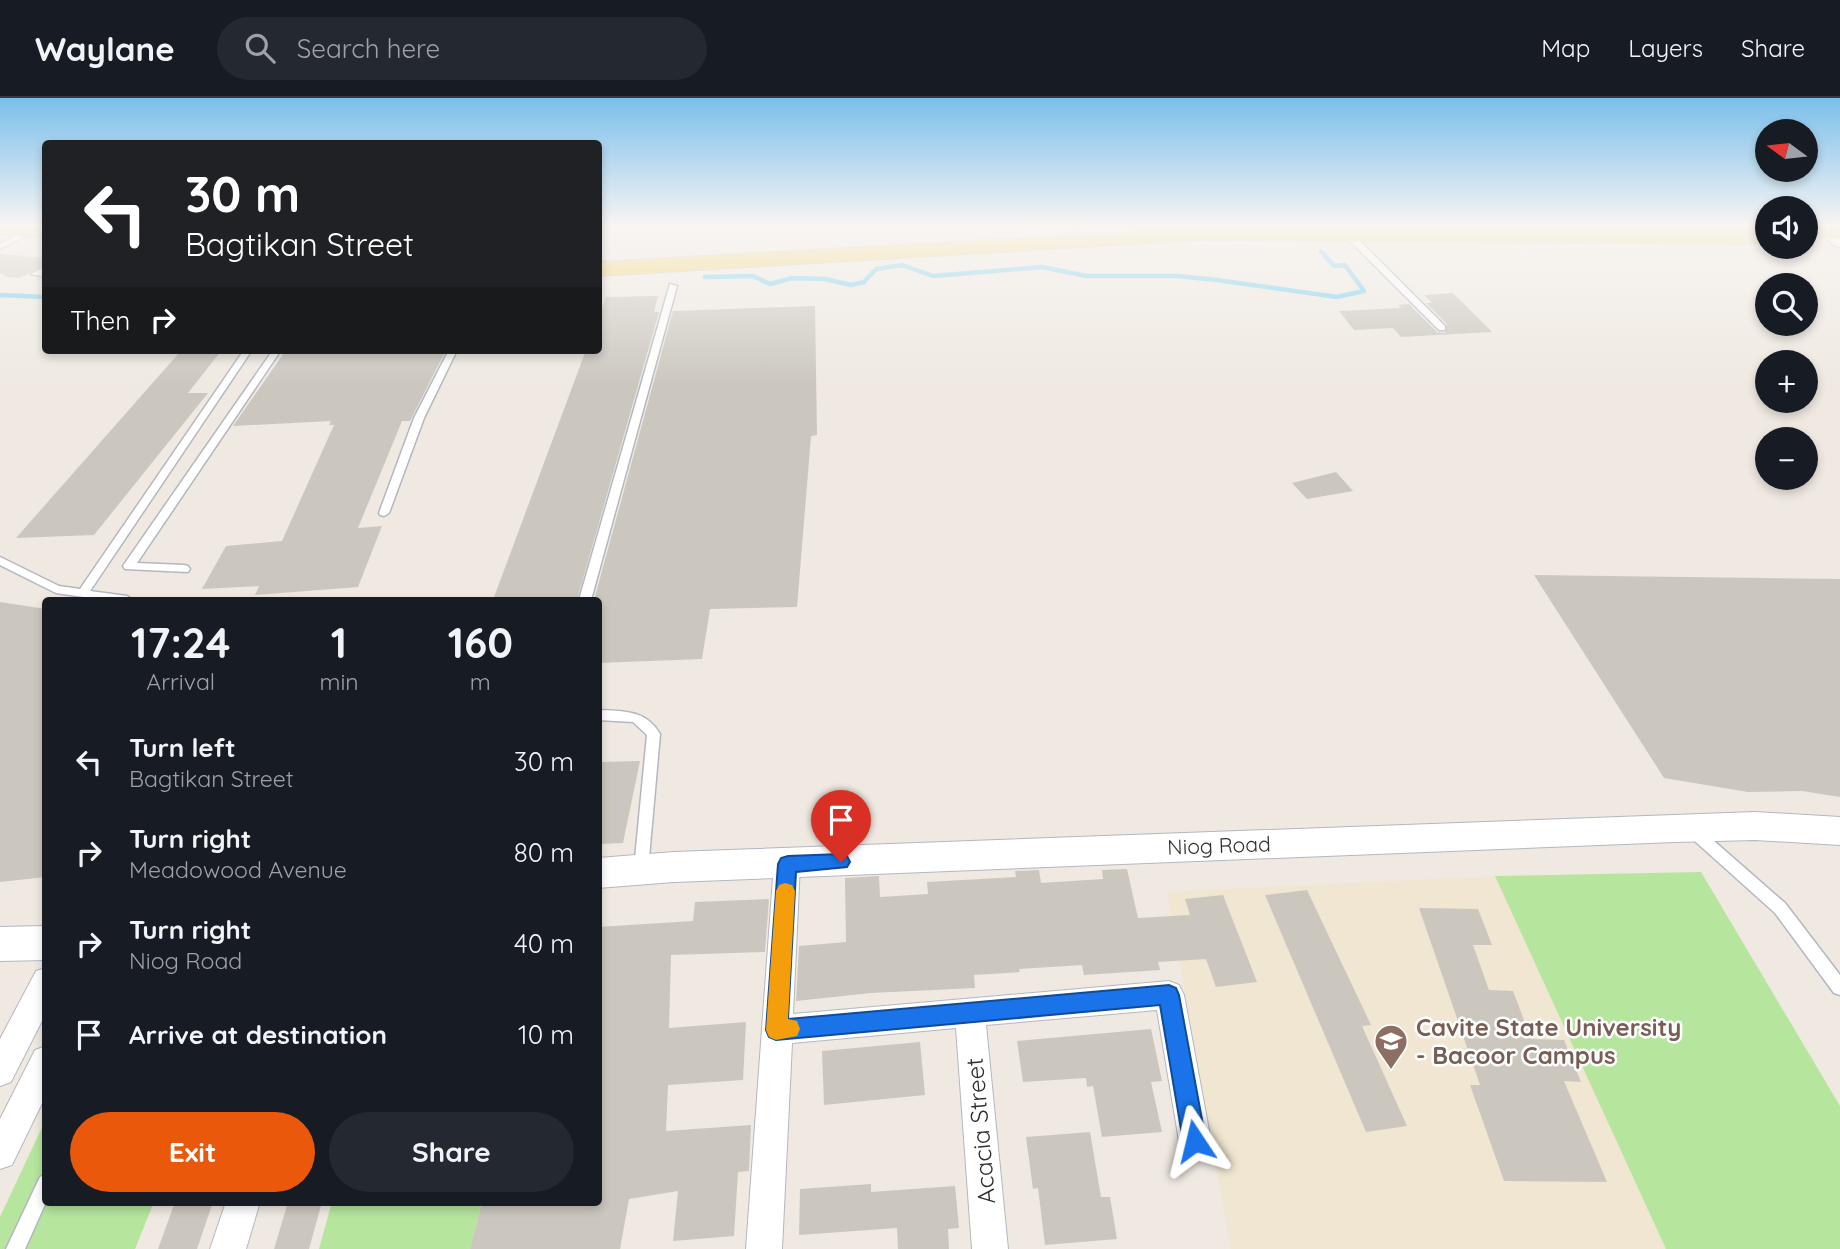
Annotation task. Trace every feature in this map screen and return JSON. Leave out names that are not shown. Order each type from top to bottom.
[{"type":"street","name":"Niog Road","points":[[602,873],[1689,827],[1755,826],[1840,831]]},
{"type":"street","points":[[764,1249],[788,864]]},
{"type":"street","points":[[0,944],[42,941]]},
{"type":"street","points":[[0,1071],[42,989]]},
{"type":"street","points":[[776,1030],[1169,995],[1195,1141]]},
{"type":"street","name":"Acacia Street","points":[[970,1012],[990,1249]]},
{"type":"street","points":[[0,1153],[12,1107],[42,1066]]},
{"type":"street","points":[[228,1249],[242,1206]]},
{"type":"lane","points":[[1394,280],[1443,328]]},
{"type":"lane","points":[[586,597],[673,286]]},
{"type":"lane","points":[[83,593],[245,354]]},
{"type":"lane","points":[[184,569],[129,566],[274,354]]},
{"type":"lane","points":[[384,513],[419,418],[451,354]]},
{"type":"lane","points":[[0,561],[56,589],[108,597]]},
{"type":"lane","points":[[602,715],[636,717],[648,723],[654,734],[641,870]]},
{"type":"lane","points":[[1689,827],[1780,908],[1840,988]]},
{"type":"lane","points":[[15,1249],[42,1192]]},
{"type":"shaded area","name":"Cavite State University - Bacoor Campus","points":[[1495,876],[1666,1249],[1231,1249],[1167,892]]},
{"type":"green space","points":[[1701,872],[1840,1106],[1840,1249],[1666,1249],[1495,876]]},
{"type":"green space","points":[[42,1127],[42,1206],[152,1206],[135,1249],[0,1249],[0,1217]]},
{"type":"green space","points":[[331,1206],[481,1206],[470,1249],[319,1249]]},
{"type":"building","points":[[1453,293],[1492,332],[1401,337],[1393,328],[1354,330],[1339,311],[1401,308],[1398,305],[1409,304],[1437,332],[1445,333],[1447,324],[1426,303],[1432,303],[1424,295]]},
{"type":"building","points":[[658,296],[654,312],[659,312],[578,597],[494,597],[585,354],[602,354],[602,308],[606,297]]},
{"type":"building","points":[[815,306],[817,435],[811,436],[797,607],[710,609],[702,659],[602,663],[602,597],[595,597],[673,311]]},
{"type":"building","points":[[178,354],[219,354],[188,393],[208,393],[94,535],[16,538]]},
{"type":"building","points":[[283,354],[444,354],[410,421],[402,421],[358,528],[382,526],[358,587],[255,595],[259,586],[202,589],[226,546],[282,541],[334,425],[329,425],[331,421],[233,426]]},
{"type":"building","points":[[1336,472],[1353,491],[1307,499],[1292,483]]},
{"type":"building","points":[[1534,575],[1840,579],[1840,797],[1802,791],[1748,792],[1664,778]]},
{"type":"building","points":[[0,602],[42,608],[42,877],[0,882]]},
{"type":"building","points":[[640,761],[623,843],[602,844],[602,762]]},
{"type":"building","points":[[1127,869],[1138,918],[1190,915],[1185,899],[1223,895],[1257,982],[1216,987],[1206,959],[1158,962],[1160,970],[1084,975],[1082,965],[1019,969],[1020,972],[974,975],[975,988],[871,993],[796,1001],[799,946],[846,942],[845,878],[879,876],[880,897],[928,894],[927,882],[1016,877],[1015,871],[1039,870],[1041,883],[1103,879],[1102,870]]},
{"type":"building","points":[[1307,890],[1371,1025],[1362,1026],[1407,1126],[1366,1132],[1265,895]]},
{"type":"building","points":[[769,899],[765,952],[671,955],[669,1028],[746,1022],[743,1080],[668,1085],[666,1131],[751,1125],[749,1171],[738,1172],[734,1236],[673,1241],[678,1191],[629,1199],[620,1249],[470,1249],[481,1206],[602,1206],[602,927],[693,921],[695,902]]},
{"type":"building","points":[[1419,908],[1478,909],[1492,945],[1473,945],[1489,990],[1513,991],[1531,1039],[1564,1040],[1581,1082],[1564,1081],[1607,1182],[1504,1181],[1470,1085],[1480,1085]]},
{"type":"building","points":[[1151,1029],[1162,1081],[1151,1082],[1162,1132],[1102,1137],[1093,1086],[1087,1087],[1086,1078],[1023,1082],[1017,1041]]},
{"type":"building","points":[[920,1042],[925,1095],[824,1105],[822,1051]]},
{"type":"building","points":[[1090,1132],[1101,1197],[1110,1197],[1117,1239],[1045,1245],[1038,1188],[1033,1189],[1026,1137]]},
{"type":"building","points":[[871,1184],[871,1192],[955,1186],[959,1228],[948,1229],[949,1249],[898,1249],[897,1228],[799,1235],[800,1189]]},
{"type":"building","points":[[174,1206],[212,1206],[197,1249],[158,1249]]},
{"type":"building","points":[[287,1206],[321,1206],[309,1249],[274,1249]]},
{"type":"waterway","points":[[761,280],[770,284],[786,280]]},
{"type":"waterway","points":[[828,280],[851,285],[866,280]]},
{"type":"waterway","points":[[1214,280],[1337,297],[1364,291],[1356,280]]},
{"type":"waterway","points":[[0,295],[42,297]]},
{"type":"slow traffic","points":[[785,891],[776,1030],[790,1029]]},
{"type":"place","name":"Cavite State University - Bacoor Campus","points":[[1391,1071]]},
{"type":"route","points":[[841,862],[788,864],[776,1030],[1169,995],[1195,1141]]}]
